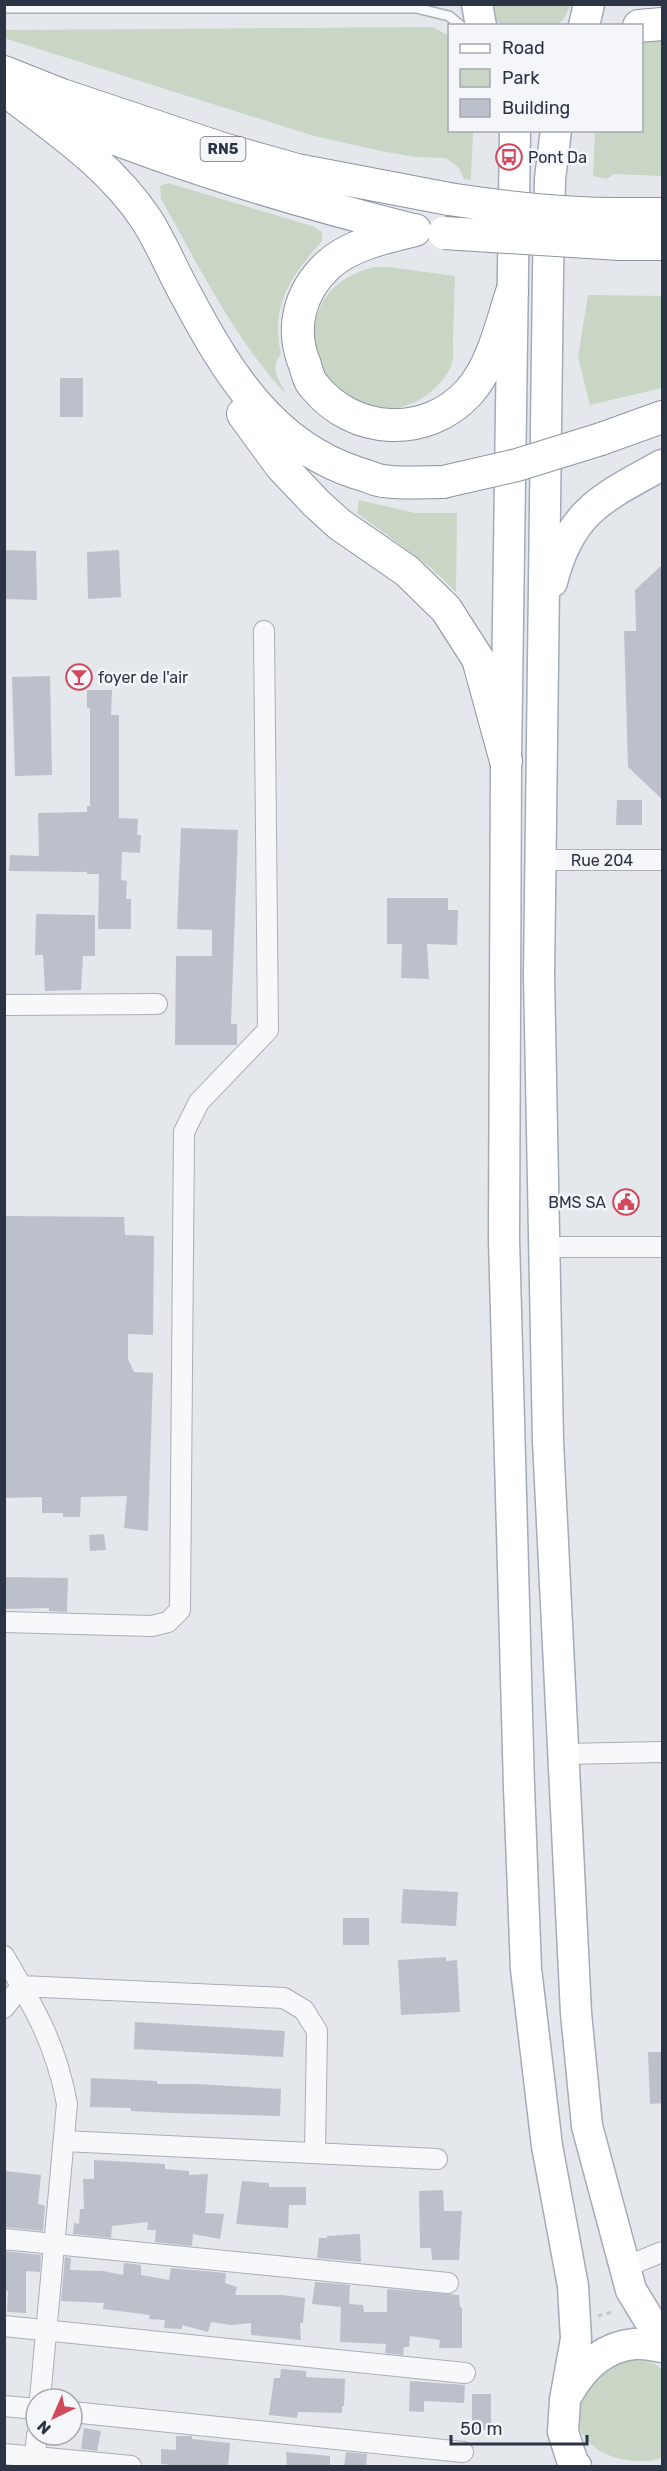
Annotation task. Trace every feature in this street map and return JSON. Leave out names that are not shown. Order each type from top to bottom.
[{"type":"highway","points":[[643,26],[663,24]]},
{"type":"highway","points":[[9,88],[114,177],[146,220],[210,339],[246,391],[276,426],[295,443],[330,464],[383,481],[442,482],[517,465],[663,417]]},
{"type":"highway","name":"RN5","points":[[9,88],[62,94],[223,149],[297,170],[498,207],[574,214],[647,212]]},
{"type":"highway","name":"RN5","points":[[9,88],[110,138],[223,177],[330,209],[429,232],[620,244],[663,244]]},
{"type":"highway","points":[[429,232],[388,236],[349,251],[327,265],[308,289],[297,314],[298,348],[313,385],[345,414],[371,423],[412,425],[442,415],[469,392],[489,360],[512,292]]},
{"type":"highway","points":[[210,339],[238,408],[281,466],[315,503],[339,524],[407,571],[446,609],[478,659],[506,761]]},
{"type":"main road","points":[[477,4],[481,24]]},
{"type":"main road","points":[[584,24],[589,4]]},
{"type":"main road","points":[[514,132],[506,761],[504,1239],[526,1969],[548,2146],[573,2286],[576,2339],[562,2432],[576,2466]]},
{"type":"main road","points":[[556,132],[550,179],[542,620],[542,860],[539,975],[549,1441],[576,2013],[587,2126],[631,2290],[663,2342]]},
{"type":"main road","points":[[542,620],[557,560],[573,528],[592,507],[615,491],[663,465]]},
{"type":"main road","points":[[565,2400],[580,2372],[605,2352],[635,2344],[663,2347]]},
{"type":"street","points":[[4,1622],[152,1626],[168,1622],[180,1610],[184,1132],[199,1102],[268,1030],[264,631]]},
{"type":"street","name":"Rue 204","points":[[542,860],[663,860]]},
{"type":"street","points":[[4,1005],[157,1004]]},
{"type":"street","points":[[546,1247],[663,1247]]},
{"type":"street","points":[[565,1754],[663,1752]]},
{"type":"street","points":[[4,1956],[45,2027],[61,2070],[67,2104],[41,2387]]},
{"type":"street","points":[[4,2008],[21,1986]]},
{"type":"street","points":[[21,1986],[284,1998],[304,2010],[317,2031],[315,2153]]},
{"type":"street","points":[[64,2141],[437,2159]]},
{"type":"street","points":[[4,2238],[448,2283]]},
{"type":"street","points":[[625,2267],[663,2252]]},
{"type":"street","points":[[4,2326],[465,2373]]},
{"type":"street","points":[[4,2406],[24,2408]]},
{"type":"street","points":[[84,2413],[463,2452]]},
{"type":"street","points":[[34,2462],[36,2447]]},
{"type":"street","points":[[4,2454],[34,2462],[131,2466]]},
{"type":"lane","points":[[4,9],[416,8],[449,16],[459,24]]},
{"type":"path","points":[[575,2322],[640,2304]]},
{"type":"green space","points":[[486,5],[571,5],[559,24],[500,24]]},
{"type":"green space","points":[[433,27],[448,35],[448,132],[473,132],[471,180],[464,179],[459,168],[446,158],[416,157],[314,136],[4,38],[7,30]]},
{"type":"green space","points":[[662,35],[662,176],[615,174],[606,179],[593,176],[595,132],[643,132],[643,36]]},
{"type":"green space","points":[[168,183],[312,226],[322,232],[322,241],[293,279],[281,306],[278,337],[281,354],[277,359],[276,370],[287,395],[250,350],[204,276],[161,199],[160,186]]},
{"type":"green space","points":[[374,267],[455,276],[453,354],[447,374],[434,389],[419,400],[386,409],[358,403],[335,386],[320,362],[315,334],[321,306],[340,283]]},
{"type":"green space","points":[[588,295],[662,296],[662,388],[590,405],[578,357]]},
{"type":"green space","points":[[359,500],[415,513],[457,513],[456,592],[430,567],[357,513]]},
{"type":"green space","points":[[633,2358],[655,2364],[662,2369],[662,2458],[645,2461],[612,2456],[597,2449],[586,2439],[579,2426],[577,2411],[584,2389],[612,2365]]},
{"type":"building","points":[[60,378],[83,378],[83,417],[60,417]]},
{"type":"building","points":[[4,550],[36,551],[37,600],[5,599]]},
{"type":"building","points":[[119,550],[121,597],[88,599],[87,552]]},
{"type":"building","points":[[663,564],[663,800],[628,767],[624,631],[636,631],[635,590]]},
{"type":"building","points":[[50,676],[52,775],[15,776],[12,677]]},
{"type":"building","points":[[87,690],[112,690],[111,715],[119,715],[119,818],[138,819],[137,835],[141,835],[140,853],[122,852],[121,880],[127,881],[126,899],[131,899],[131,929],[98,929],[99,874],[9,871],[10,855],[39,856],[38,813],[87,812],[87,806],[90,806],[90,708],[87,708]]},
{"type":"building","points":[[617,800],[642,800],[642,825],[616,825]]},
{"type":"building","points":[[181,828],[238,830],[231,1024],[237,1024],[237,1045],[175,1045],[176,956],[212,956],[212,930],[177,929]]},
{"type":"building","points":[[387,898],[448,898],[448,910],[458,910],[457,945],[427,944],[429,979],[401,978],[402,944],[387,944]]},
{"type":"building","points":[[36,914],[95,915],[95,956],[83,956],[81,990],[45,991],[43,955],[35,955]]},
{"type":"building","points":[[4,1216],[124,1217],[125,1235],[154,1236],[153,1335],[128,1334],[128,1359],[134,1372],[153,1373],[148,1531],[124,1528],[127,1496],[81,1497],[80,1517],[63,1517],[63,1513],[42,1513],[42,1497],[4,1498]]},
{"type":"building","points":[[104,1534],[106,1550],[90,1551],[89,1535]]},
{"type":"building","points":[[4,1577],[68,1578],[67,1612],[49,1611],[49,1608],[4,1609]]},
{"type":"building","points":[[403,1889],[458,1892],[456,1926],[401,1923]]},
{"type":"building","points":[[343,1918],[369,1918],[369,1945],[343,1945]]},
{"type":"building","points":[[446,1957],[446,1961],[457,1960],[460,2012],[401,2015],[398,1960]]},
{"type":"building","points":[[135,2022],[285,2031],[283,2057],[134,2049]]},
{"type":"building","points":[[648,2052],[663,2052],[663,2103],[650,2104]]},
{"type":"building","points":[[91,2078],[157,2081],[157,2084],[281,2089],[280,2116],[172,2113],[131,2111],[131,2108],[90,2107]]},
{"type":"building","points":[[94,2160],[165,2164],[165,2169],[189,2171],[189,2175],[208,2174],[205,2213],[224,2214],[220,2239],[193,2234],[192,2246],[155,2242],[156,2230],[147,2230],[148,2222],[112,2226],[111,2238],[73,2234],[74,2223],[79,2224],[80,2209],[84,2209],[83,2179],[94,2179]]},
{"type":"building","points":[[6,2171],[41,2175],[38,2204],[45,2206],[43,2231],[4,2227]]},
{"type":"building","points":[[242,2181],[269,2183],[269,2187],[306,2187],[306,2205],[289,2205],[288,2228],[236,2224]]},
{"type":"building","points":[[443,2190],[444,2211],[462,2211],[459,2260],[432,2260],[431,2248],[420,2248],[419,2191]]},
{"type":"building","points":[[360,2234],[361,2262],[317,2258],[319,2238]]},
{"type":"building","points":[[5,2251],[41,2255],[40,2272],[26,2271],[26,2313],[7,2312],[8,2291],[4,2292]]},
{"type":"building","points":[[65,2257],[71,2258],[70,2270],[103,2271],[123,2275],[124,2263],[141,2265],[141,2275],[169,2280],[171,2268],[226,2273],[225,2283],[237,2287],[235,2295],[283,2295],[305,2298],[303,2323],[300,2323],[301,2340],[251,2335],[251,2323],[231,2325],[211,2322],[208,2332],[182,2325],[182,2329],[164,2328],[165,2320],[149,2319],[150,2315],[103,2309],[104,2303],[61,2301]]},
{"type":"building","points":[[315,2282],[350,2285],[349,2304],[363,2305],[364,2312],[387,2312],[387,2289],[459,2295],[462,2308],[462,2348],[439,2348],[440,2340],[410,2336],[409,2347],[404,2347],[403,2355],[385,2353],[386,2344],[340,2342],[341,2307],[312,2304]]},
{"type":"building","points":[[281,2369],[306,2371],[306,2377],[345,2379],[342,2413],[298,2412],[297,2418],[269,2415],[274,2378],[280,2378]]},
{"type":"building","points":[[410,2381],[465,2385],[464,2403],[424,2401],[424,2412],[409,2411]]},
{"type":"building","points":[[472,2394],[491,2394],[491,2430],[472,2430]]},
{"type":"building","points":[[84,2428],[101,2431],[97,2451],[81,2449],[84,2447]]},
{"type":"building","points":[[176,2436],[192,2436],[192,2439],[230,2443],[228,2466],[161,2464],[161,2449],[176,2450]]},
{"type":"building","points":[[286,2452],[330,2456],[330,2466],[287,2466]]},
{"type":"building","points":[[346,2452],[367,2454],[366,2466],[344,2466]]},
{"type":"place","name":"Pont Da","points":[[509,157]]},
{"type":"place","name":"foyer de l'air","points":[[79,677]]},
{"type":"place","name":"BMS SA","points":[[626,1202]]}]
